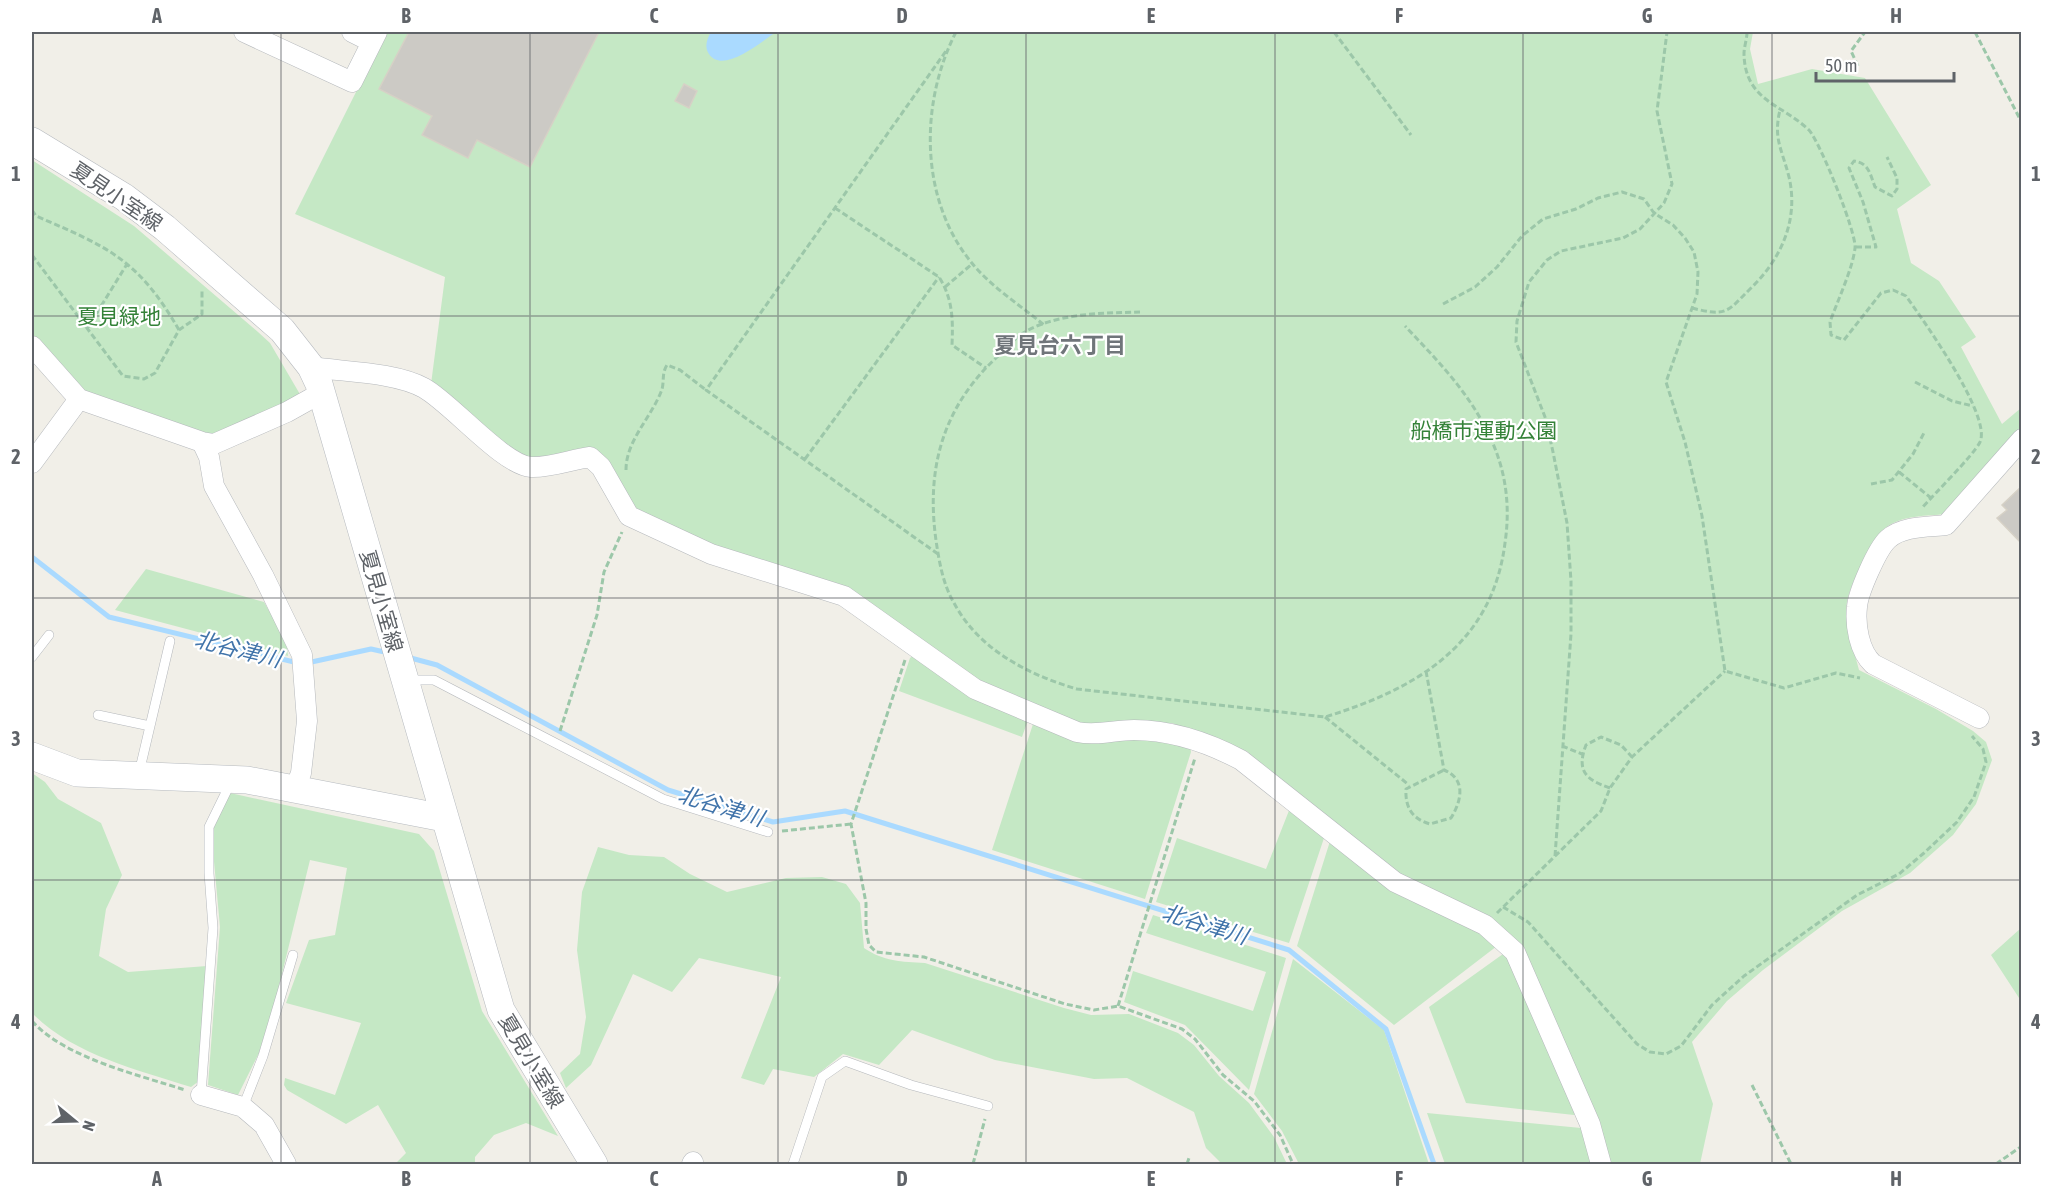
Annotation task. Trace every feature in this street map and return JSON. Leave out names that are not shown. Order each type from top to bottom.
[{"type":"main road","name":"夏見小室線","points":[[32,141],[124,197],[165,228],[268,315],[311,367],[321,393],[501,1010],[594,1164]]},
{"type":"main road","points":[[32,756],[77,773],[232,780],[296,789],[444,818]]},
{"type":"street","points":[[244,32],[352,82],[374,37],[352,32]]},
{"type":"street","points":[[32,346],[79,399],[202,442],[214,444],[287,412],[321,393]]},
{"type":"street","points":[[311,367],[407,381],[425,388],[510,458],[527,467],[543,467],[590,457],[601,467],[629,516],[711,554],[844,596],[975,689],[1077,732],[1090,734],[1131,730],[1164,731],[1200,742],[1241,760],[1395,882],[1485,925],[1515,952],[1590,1124],[1601,1164]]},
{"type":"street","points":[[32,463],[79,399]]},
{"type":"street","points":[[1973,726],[1873,664],[1865,656],[1858,633],[1857,605],[1872,565],[1887,540],[1901,531],[1946,525],[2022,439]]},
{"type":"street","points":[[202,442],[209,457],[214,486],[263,574],[304,664],[307,721],[301,773],[296,789]]},
{"type":"street","points":[[201,1095],[243,1107],[264,1125],[286,1164]]},
{"type":"lane","points":[[32,657],[49,635]]},
{"type":"lane","points":[[138,776],[170,640]]},
{"type":"lane","points":[[399,663],[663,799],[768,832]]},
{"type":"lane","points":[[98,715],[150,726]]},
{"type":"lane","points":[[201,1095],[213,928],[208,873],[209,827],[232,780]]},
{"type":"lane","points":[[243,1107],[263,1056],[293,955]]},
{"type":"lane","points":[[793,1164],[822,1077],[845,1061],[910,1085],[988,1106]]},
{"type":"path","points":[[706,390],[946,51],[956,32]]},
{"type":"path","points":[[1334,32],[1412,135]]},
{"type":"path","points":[[1555,856],[1570,634],[1571,581],[1567,523],[1545,417],[1516,342],[1517,321],[1529,282],[1547,260],[1561,251],[1623,237],[1640,229],[1664,202],[1672,184],[1657,111],[1667,32]]},
{"type":"path","points":[[1747,32],[1744,52],[1753,86],[1763,98],[1809,130],[1819,144],[1828,163],[1856,247],[1830,322],[1831,335],[1844,340],[1881,293],[1893,290],[1906,296],[1975,407],[1982,426],[1980,441],[1901,531]]},
{"type":"path","points":[[1858,66],[1851,51],[1865,32]]},
{"type":"path","points":[[1975,32],[2022,123]]},
{"type":"path","points":[[946,51],[934,89],[929,142],[936,188],[947,222],[972,264],[1044,325]]},
{"type":"path","points":[[1692,308],[1712,314],[1724,313],[1766,274],[1780,253],[1789,231],[1791,202],[1789,178],[1775,130],[1780,110]]},
{"type":"path","points":[[1856,247],[1876,248],[1863,202],[1849,168],[1854,161],[1862,162],[1868,168],[1875,188],[1892,196],[1897,189],[1897,178],[1887,157]]},
{"type":"path","points":[[1443,304],[1475,287],[1497,267],[1522,236],[1543,219],[1576,209],[1598,198],[1622,192],[1644,199],[1654,213],[1672,225],[1694,252],[1698,272],[1697,294],[1666,382],[1685,442],[1702,516],[1725,671]]},
{"type":"path","points":[[835,208],[939,277],[945,287],[953,313],[952,345],[986,368]]},
{"type":"path","points":[[32,210],[36,216],[101,244],[137,270],[159,296],[179,330]]},
{"type":"path","points":[[32,255],[123,376],[144,379],[155,373],[179,330],[202,314],[202,287]]},
{"type":"path","points":[[87,330],[127,264]]},
{"type":"path","points":[[945,287],[972,264]]},
{"type":"path","points":[[805,459],[939,277]]},
{"type":"path","points":[[1140,312],[1102,313],[1044,325],[1021,334],[986,368],[962,397],[940,444],[932,517],[941,571],[954,603],[969,625],[992,648],[1020,667],[1049,681],[1077,689],[1325,717],[1361,706],[1426,671],[1461,642],[1479,622],[1497,581],[1504,554],[1508,500],[1502,467],[1486,428],[1447,371],[1405,326]]},
{"type":"path","points":[[626,473],[628,449],[653,411],[663,388],[663,372],[667,365],[680,370],[938,554]]},
{"type":"path","points":[[1915,382],[1952,401],[1975,407]]},
{"type":"path","points":[[1871,483],[1892,480],[1913,454],[1925,431]]},
{"type":"path","points":[[1899,472],[1931,498]]},
{"type":"path","points":[[562,725],[597,615],[604,572],[629,516]]},
{"type":"path","points":[[910,644],[851,824],[866,903],[869,945],[876,952],[924,957],[1065,1004],[1094,1010],[1118,1006],[1182,1029],[1195,1039],[1223,1075],[1254,1101],[1280,1136],[1293,1164]]},
{"type":"path","points":[[1426,671],[1443,770]]},
{"type":"path","points":[[1725,671],[1784,688],[1836,673],[1846,673],[1864,679]]},
{"type":"path","points":[[1485,925],[1601,811],[1610,788],[1632,757],[1725,671]]},
{"type":"path","points":[[1325,717],[1409,785]]},
{"type":"path","points":[[1503,908],[1527,922],[1637,1044],[1650,1052],[1666,1054],[1681,1047],[1712,1005],[1744,976],[1857,895],[1899,874],[1957,822],[1974,796],[1986,762],[1973,726]]},
{"type":"path","points":[[1610,788],[1592,782],[1584,771],[1580,759],[1586,745],[1601,737],[1621,745],[1632,757]]},
{"type":"path","points":[[1118,1006],[1200,742]]},
{"type":"path","points":[[1562,746],[1582,754]]},
{"type":"path","points":[[1443,770],[1452,773],[1459,783],[1461,795],[1451,818],[1430,825],[1413,815],[1406,797],[1409,785],[1443,770]]},
{"type":"path","points":[[768,832],[851,824]]},
{"type":"path","points":[[32,1021],[68,1047],[126,1071],[201,1095]]},
{"type":"path","points":[[1752,1085],[1791,1164]]},
{"type":"path","points":[[973,1164],[988,1106]]},
{"type":"path","points":[[1996,1164],[2022,1146]]},
{"type":"path","points":[[1187,1164],[1189,1158]]},
{"type":"green space","name":"船橋市運動公園","points":[[386,32],[1753,32],[1750,49],[1758,84],[1812,69],[1865,78],[1931,185],[1897,209],[1911,263],[1939,281],[1976,337],[1961,347],[2002,424],[2021,408],[2021,427],[1946,514],[1901,520],[1882,531],[1863,561],[1853,584],[1846,610],[1848,628],[1859,670],[1936,709],[1973,731],[1986,742],[1992,760],[1976,804],[1953,835],[1910,873],[1842,911],[1763,970],[1727,1001],[1692,1042],[1713,1104],[1700,1164],[1607,1164],[1517,942],[1398,876],[1260,769],[1248,752],[1172,723],[1086,728],[973,678],[869,605],[691,539],[664,521],[636,510],[609,468],[527,462],[431,384],[445,277],[295,214]]},
{"type":"green space","name":"夏見緑地","points":[[32,160],[134,226],[258,332],[270,343],[301,396],[213,436],[87,395],[32,336]]},
{"type":"green space","points":[[146,569],[264,602],[286,641],[288,656],[115,610]]},
{"type":"green space","points":[[915,654],[1028,720],[1022,737],[899,691],[910,658]]},
{"type":"green space","points":[[1034,721],[1165,736],[1190,745],[1191,752],[1145,899],[992,850]]},
{"type":"green space","points":[[32,773],[45,782],[58,799],[101,823],[122,875],[106,909],[99,956],[128,972],[207,966],[199,1081],[191,1087],[128,1067],[86,1050],[48,1027],[32,1013]]},
{"type":"green space","points":[[230,793],[419,834],[434,851],[482,1011],[558,1136],[526,1123],[494,1135],[475,1157],[475,1164],[395,1164],[406,1153],[378,1105],[346,1124],[287,1090],[284,1085],[285,1078],[335,1095],[361,1023],[286,1003],[309,940],[335,935],[347,868],[310,860],[276,998],[259,1053],[238,1095],[208,1085],[220,927],[211,829]]},
{"type":"green space","points":[[1290,808],[1325,835],[1289,943],[1156,902],[1177,838],[1266,869]]},
{"type":"green space","points":[[1331,838],[1492,937],[1497,946],[1394,1025],[1297,946]]},
{"type":"green space","points":[[598,847],[629,855],[664,857],[690,874],[727,892],[786,878],[822,877],[846,884],[860,903],[864,948],[878,956],[925,963],[1091,1015],[1129,1014],[1178,1033],[1194,1045],[1219,1076],[1249,1103],[1274,1137],[1287,1164],[1222,1164],[1206,1148],[1194,1112],[1127,1078],[1094,1079],[995,1060],[912,1030],[879,1065],[843,1054],[814,1077],[773,1069],[764,1085],[741,1078],[781,977],[699,958],[672,992],[633,974],[591,1065],[566,1088],[560,1073],[580,1054],[586,1017],[577,950],[582,892]]},
{"type":"green space","points":[[1153,915],[1286,958],[1249,1090],[1185,1025],[1124,1002],[1133,971],[1253,1011],[1266,972],[1146,933]]},
{"type":"green space","points":[[2021,928],[2021,1001],[1991,955]]},
{"type":"green space","points":[[1503,954],[1511,962],[1576,1109],[1574,1115],[1466,1103],[1429,1007]]},
{"type":"green space","points":[[1293,959],[1384,1030],[1429,1164],[1299,1164],[1282,1131],[1254,1094]]},
{"type":"green space","points":[[1427,1113],[1581,1128],[1587,1132],[1595,1164],[1445,1164]]},
{"type":"water","points":[[711,32],[776,32],[733,59],[723,61],[715,59],[707,51],[708,37]]},
{"type":"building","points":[[409,32],[599,32],[530,167],[477,140],[468,158],[422,135],[432,116],[379,89]]},
{"type":"building","points":[[684,84],[697,91],[689,108],[675,101]]},
{"type":"building","points":[[2022,486],[2022,544],[1997,518],[2007,510],[2002,505]]},
{"type":"waterway","name":"北谷津川","points":[[32,557],[109,617],[298,663]]},
{"type":"waterway","name":"北谷津川","points":[[307,663],[371,649],[389,653]]},
{"type":"waterway","name":"北谷津川","points":[[407,657],[437,665],[668,790],[773,822],[845,811],[1289,950],[1386,1029],[1434,1164]]},
{"type":"district","name":"夏見台六丁目","points":[[1060,345]]}]
